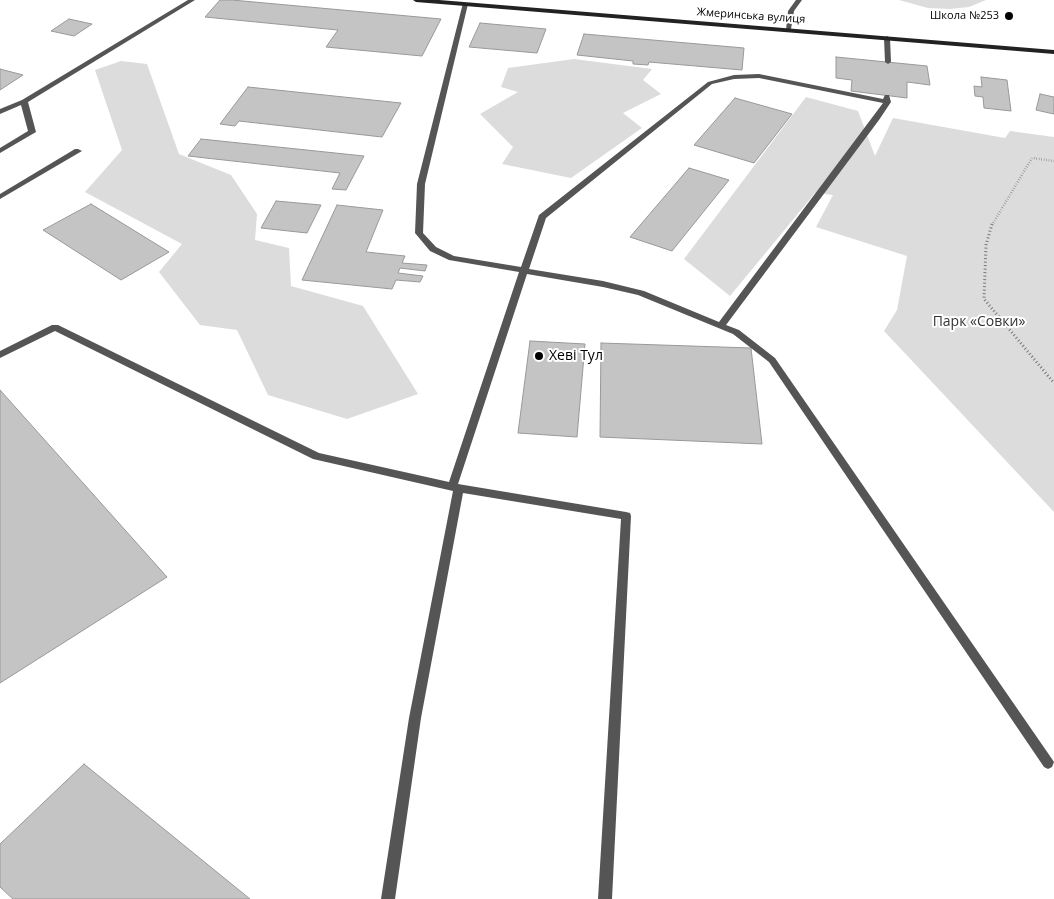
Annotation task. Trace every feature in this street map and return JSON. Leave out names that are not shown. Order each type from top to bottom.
[{"type":"main road","name":"Жмеринська вулиця","points":[[416,0],[1054,52]]},
{"type":"lane","points":[[0,112],[24,101],[192,0]]},
{"type":"lane","points":[[788,29],[791,11],[799,0]]},
{"type":"lane","points":[[465,4],[421,184],[419,233],[433,249],[452,258],[641,293],[736,332],[772,360],[1048,763]]},
{"type":"lane","points":[[887,38],[888,62]]},
{"type":"lane","points":[[388,899],[455,488],[542,217],[710,83],[734,76],[759,76],[887,99],[721,325]]},
{"type":"lane","points":[[0,150],[32,132],[24,101]]},
{"type":"lane","points":[[0,197],[78,150]]},
{"type":"lane","points":[[0,355],[56,327],[317,456],[455,488],[626,516],[605,899]]},
{"type":"path","points":[[1054,161],[1032,158],[992,224],[986,245],[984,299],[1054,383]]},
{"type":"green space","points":[[899,0],[986,0],[969,7],[950,9],[928,8]]},
{"type":"green space","points":[[574,59],[652,69],[643,80],[661,94],[623,113],[642,128],[571,178],[502,164],[513,147],[480,114],[518,92],[501,87],[508,68]]},
{"type":"green space","points":[[121,61],[147,64],[179,154],[231,175],[257,214],[255,240],[289,248],[291,286],[363,306],[418,394],[347,419],[268,395],[237,330],[200,325],[159,272],[182,244],[85,192],[122,150],[95,70]]},
{"type":"green space","name":"Парк «Совки»","points":[[806,97],[858,111],[875,156],[893,118],[1005,138],[1010,131],[1054,137],[1054,512],[884,331],[897,310],[907,256],[816,227],[833,195],[815,193],[730,296],[684,259]]},
{"type":"building","points":[[220,0],[441,19],[422,56],[326,47],[338,30],[205,17]]},
{"type":"building","points":[[69,19],[92,24],[74,36],[51,31]]},
{"type":"building","points":[[480,23],[546,29],[537,53],[469,47]]},
{"type":"building","points":[[584,34],[744,48],[742,70],[649,62],[648,65],[633,64],[633,61],[577,55]]},
{"type":"building","points":[[836,57],[927,66],[930,85],[907,82],[907,98],[851,91],[852,80],[836,78]]},
{"type":"building","points":[[0,69],[23,75],[0,90]]},
{"type":"building","points":[[981,77],[1007,80],[1011,111],[984,108],[983,97],[975,96],[974,86],[982,87]]},
{"type":"building","points":[[248,87],[401,103],[382,137],[239,121],[235,126],[220,124]]},
{"type":"building","points":[[1040,94],[1054,97],[1054,114],[1036,110]]},
{"type":"building","points":[[735,98],[792,114],[754,163],[694,145]]},
{"type":"building","points":[[201,139],[364,156],[346,190],[332,189],[340,173],[188,156]]},
{"type":"building","points":[[689,168],[729,180],[672,251],[630,237]]},
{"type":"building","points":[[276,201],[321,205],[307,233],[261,228]]},
{"type":"building","points":[[91,204],[169,252],[121,280],[43,230]]},
{"type":"building","points":[[337,205],[383,210],[366,252],[405,256],[402,263],[427,265],[425,271],[400,268],[398,273],[423,276],[420,282],[396,280],[392,289],[302,280]]},
{"type":"building","points":[[530,341],[585,344],[577,437],[518,433]]},
{"type":"building","points":[[601,343],[751,348],[762,444],[600,437]]},
{"type":"building","points":[[0,390],[167,577],[0,683]]},
{"type":"building","points":[[84,764],[250,899],[13,899],[0,887],[0,844]]},
{"type":"place","name":"Школа №253","points":[[1009,16]]},
{"type":"place","name":"Хеві Тул","points":[[539,356]]}]
